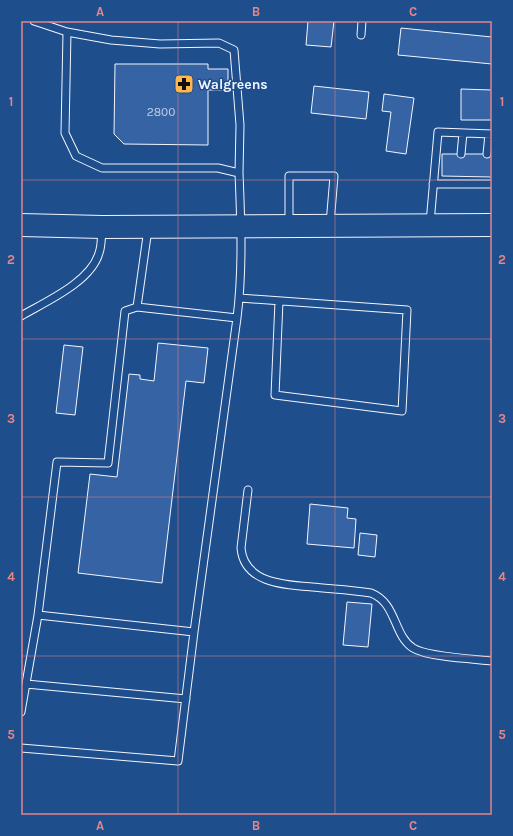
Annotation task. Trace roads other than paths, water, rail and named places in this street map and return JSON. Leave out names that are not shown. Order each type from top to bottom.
[{"type":"main road","points":[[21,225],[148,227],[492,225]]},
{"type":"lane","points":[[21,748],[178,761],[194,632],[240,298],[240,125],[234,50],[219,43],[160,44],[111,40],[67,32],[34,21]]},
{"type":"lane","points":[[361,35],[362,21]]},
{"type":"lane","points":[[67,32],[65,133],[76,156],[102,168],[218,168],[239,173]]},
{"type":"lane","points":[[430,226],[438,132],[490,134],[487,154]]},
{"type":"lane","points":[[461,154],[463,133]]},
{"type":"lane","points":[[289,226],[289,176],[334,176],[330,226]]},
{"type":"lane","points":[[460,176],[460,184]]},
{"type":"lane","points":[[433,184],[488,184],[485,176]]},
{"type":"lane","points":[[21,316],[57,296],[81,280],[92,267],[99,255],[102,227]]},
{"type":"lane","points":[[137,307],[148,227]]},
{"type":"lane","points":[[240,298],[407,310],[402,410],[275,395],[279,301]]},
{"type":"lane","points":[[21,712],[38,615],[57,462],[108,463],[125,311],[137,307],[237,318]]},
{"type":"lane","points":[[248,490],[241,548],[244,562],[254,573],[270,581],[287,585],[371,593],[377,596],[388,607],[404,639],[414,648],[429,653],[492,661]]},
{"type":"lane","points":[[38,615],[194,632]]},
{"type":"lane","points":[[26,684],[186,699]]},
{"type":"place","name":"Walgreens","points":[[184,84]]}]
